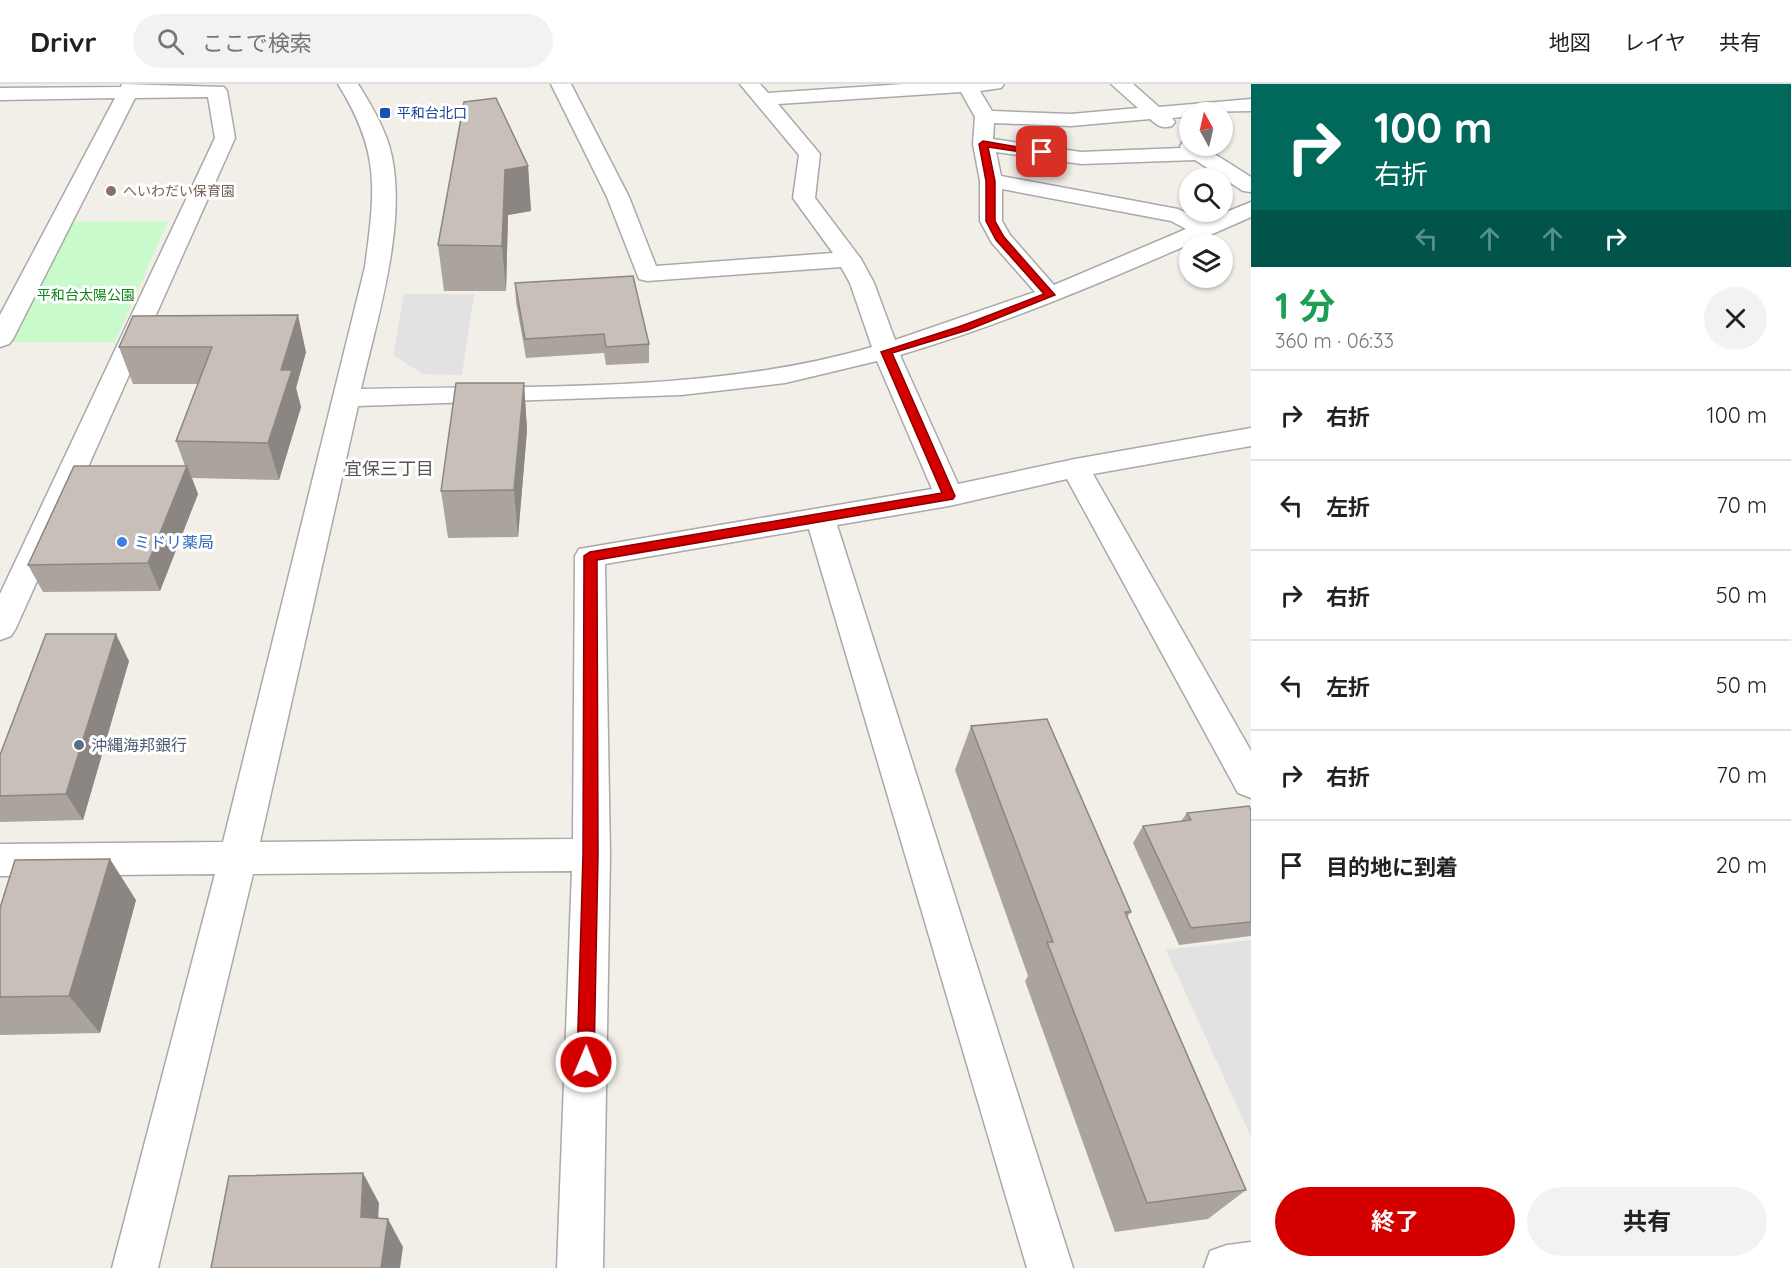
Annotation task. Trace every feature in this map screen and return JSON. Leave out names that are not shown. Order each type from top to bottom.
[{"type":"street","points":[[135,1268],[238,857],[377,267],[384,203],[381,156],[365,111],[348,84]]},
{"type":"street","points":[[561,84],[618,197],[647,274],[849,259]]},
{"type":"street","points":[[756,92],[994,84]]},
{"type":"street","points":[[1121,84],[1179,135]]},
{"type":"street","points":[[966,85],[985,117],[983,144],[991,181],[991,221],[1000,238],[1050,295]]},
{"type":"street","points":[[0,94],[130,88],[217,91],[225,138],[0,627]]},
{"type":"street","points":[[0,339],[130,88]]},
{"type":"street","points":[[756,92],[810,154],[804,198],[849,259],[862,283],[886,352],[949,496]]},
{"type":"street","points":[[985,117],[1071,120],[1157,115],[1251,105]]},
{"type":"street","points":[[983,144],[1081,158],[1179,149]]},
{"type":"street","points":[[1205,156],[1251,186]]},
{"type":"street","points":[[991,181],[1178,216],[1204,230]]},
{"type":"street","points":[[345,398],[637,391],[738,382],[817,369],[886,352],[964,328],[1050,295],[1251,209]]},
{"type":"street","points":[[580,1268],[591,855],[590,556],[949,496],[1075,468],[1251,437]]},
{"type":"street","points":[[1075,468],[1251,783]]},
{"type":"street","points":[[820,517],[1050,1268]]},
{"type":"street","points":[[0,860],[591,855]]},
{"type":"street","points":[[1227,1268],[1251,1265]]},
{"type":"green space","name":"平和台太陽公園","points":[[168,221],[115,342],[11,342],[72,222]]},
{"type":"shaded area","points":[[404,294],[474,294],[462,375],[423,374],[393,355]]},
{"type":"shaded area","points":[[1251,940],[1251,1137],[1166,950]]},
{"type":"building","points":[[496,98],[528,166],[505,170],[502,246],[438,245],[464,102]]},
{"type":"building","points":[[633,276],[649,344],[606,347],[604,334],[525,339],[515,283]]},
{"type":"building","points":[[298,315],[281,370],[292,370],[268,443],[176,441],[212,347],[119,347],[133,316]]},
{"type":"building","points":[[456,383],[524,383],[514,490],[441,491]]},
{"type":"building","points":[[74,466],[187,466],[148,563],[28,565]]},
{"type":"building","points":[[46,634],[116,634],[66,794],[0,796],[0,755]]},
{"type":"building","points":[[1047,719],[1131,912],[1125,912],[1246,1190],[1147,1203],[1047,942],[1053,942],[971,726]]},
{"type":"building","points":[[1249,806],[1251,810],[1251,922],[1191,928],[1143,826],[1191,820],[1187,813]]},
{"type":"building","points":[[110,859],[69,996],[0,997],[0,908],[15,860]]},
{"type":"building","points":[[363,1173],[361,1217],[388,1219],[381,1268],[211,1268],[229,1176]]},
{"type":"place","name":"平和台北口","points":[[385,113]]},
{"type":"place","name":"へいわだい保育園","points":[[111,191]]},
{"type":"place","name":"ミドリ薬局","points":[[122,542]]},
{"type":"place","name":"沖縄海邦銀行","points":[[79,745]]},
{"type":"district","name":"宜保三丁目","points":[[389,468]]},
{"type":"route","points":[[586,1062],[591,855],[590,556],[949,496],[886,352],[964,328],[1050,295],[1000,238],[991,221],[991,181],[983,144],[1042,152]]}]
